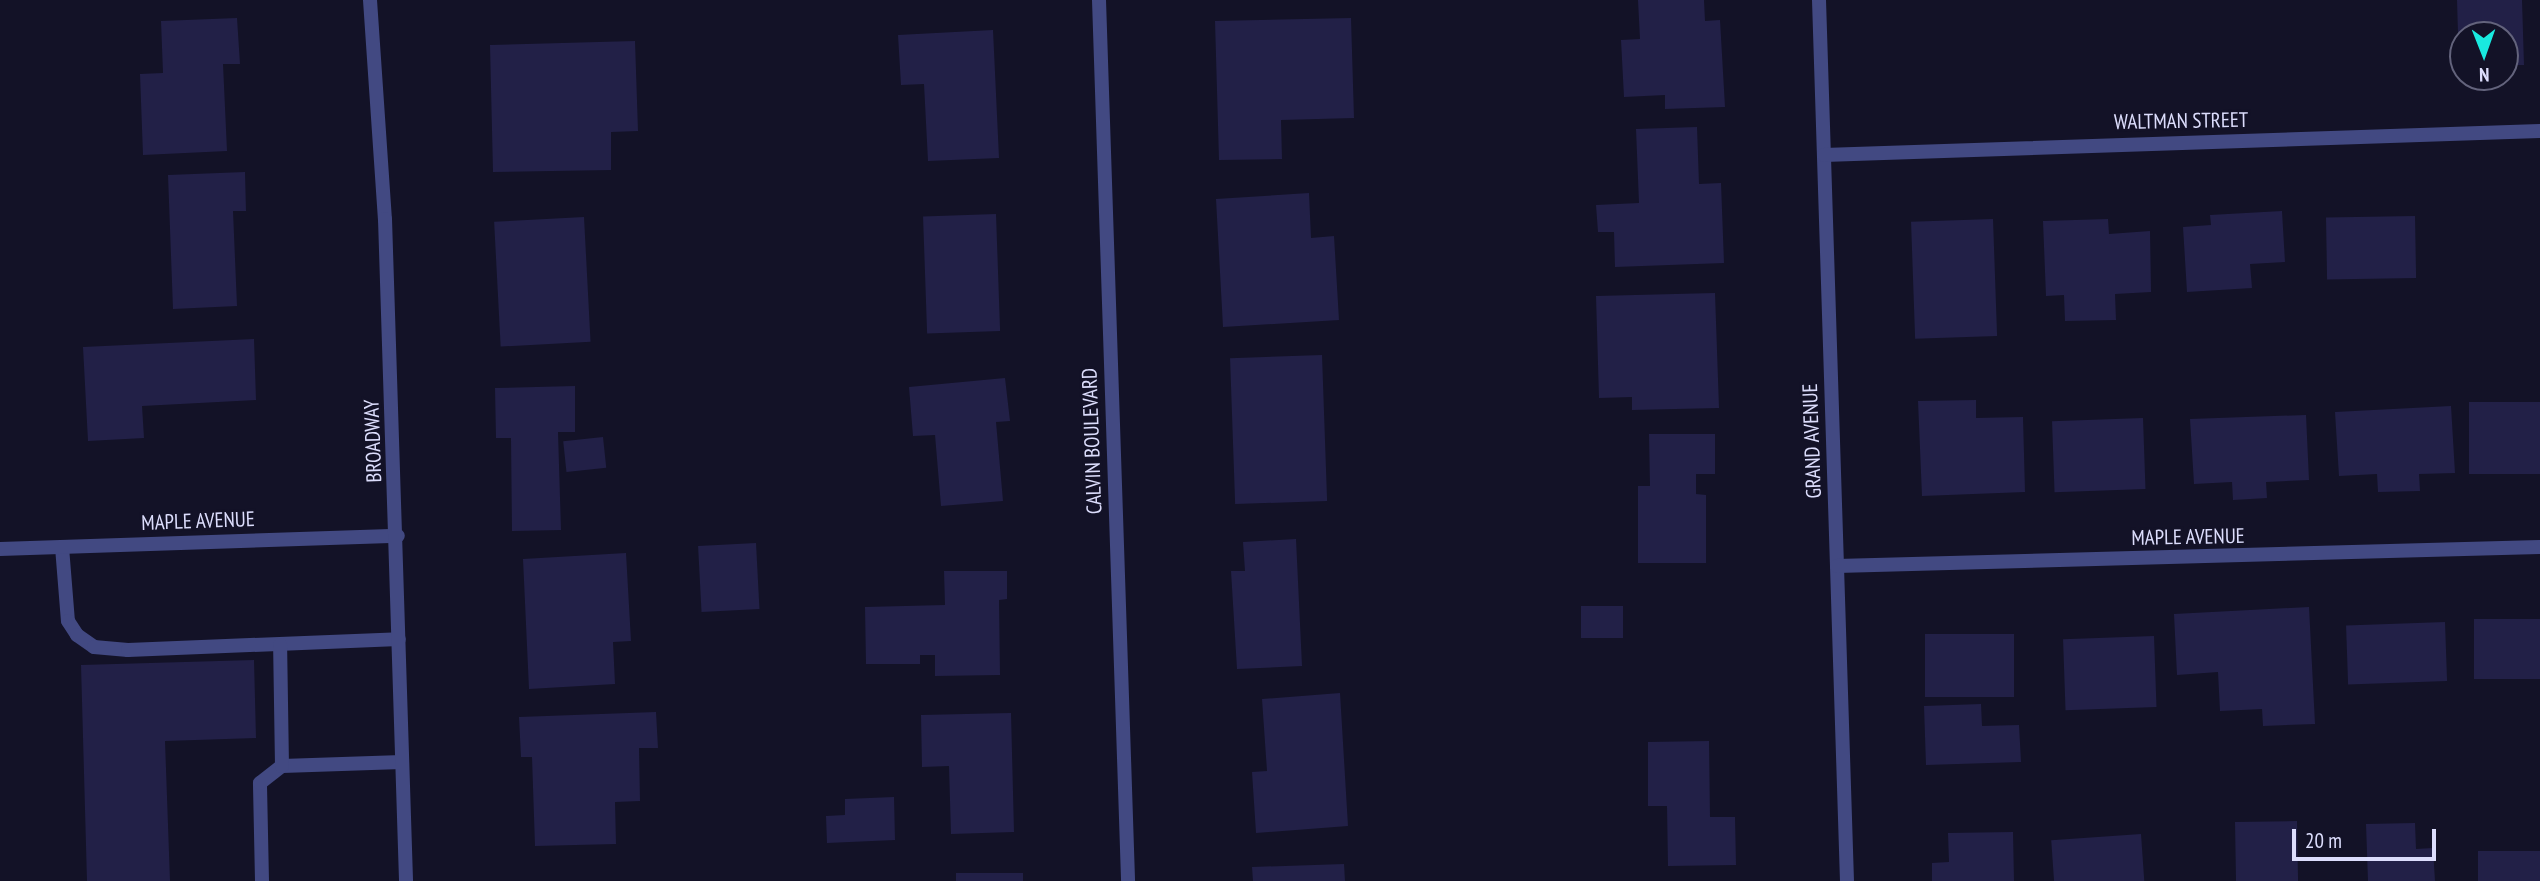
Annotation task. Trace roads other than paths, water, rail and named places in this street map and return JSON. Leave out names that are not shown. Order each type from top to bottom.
[{"type":"street","name":"BROADWAY","points":[[370,0],[385,219],[398,536],[406,881]]},
{"type":"street","name":"CALVIN BOULEVARD","points":[[1099,0],[1128,881]]},
{"type":"street","name":"GRAND AVENUE","points":[[1819,0],[1847,881]]},
{"type":"street","name":"WALTMAN STREET","points":[[1824,155],[2540,131]]},
{"type":"street","name":"MAPLE AVENUE","points":[[0,549],[398,536]]},
{"type":"street","points":[[62,547],[68,621],[77,635],[94,647],[128,650],[399,639]]},
{"type":"street","name":"MAPLE AVENUE","points":[[1837,566],[2540,547]]},
{"type":"street","points":[[280,645],[282,766]]},
{"type":"street","points":[[262,881],[260,783],[282,766],[402,762]]}]
